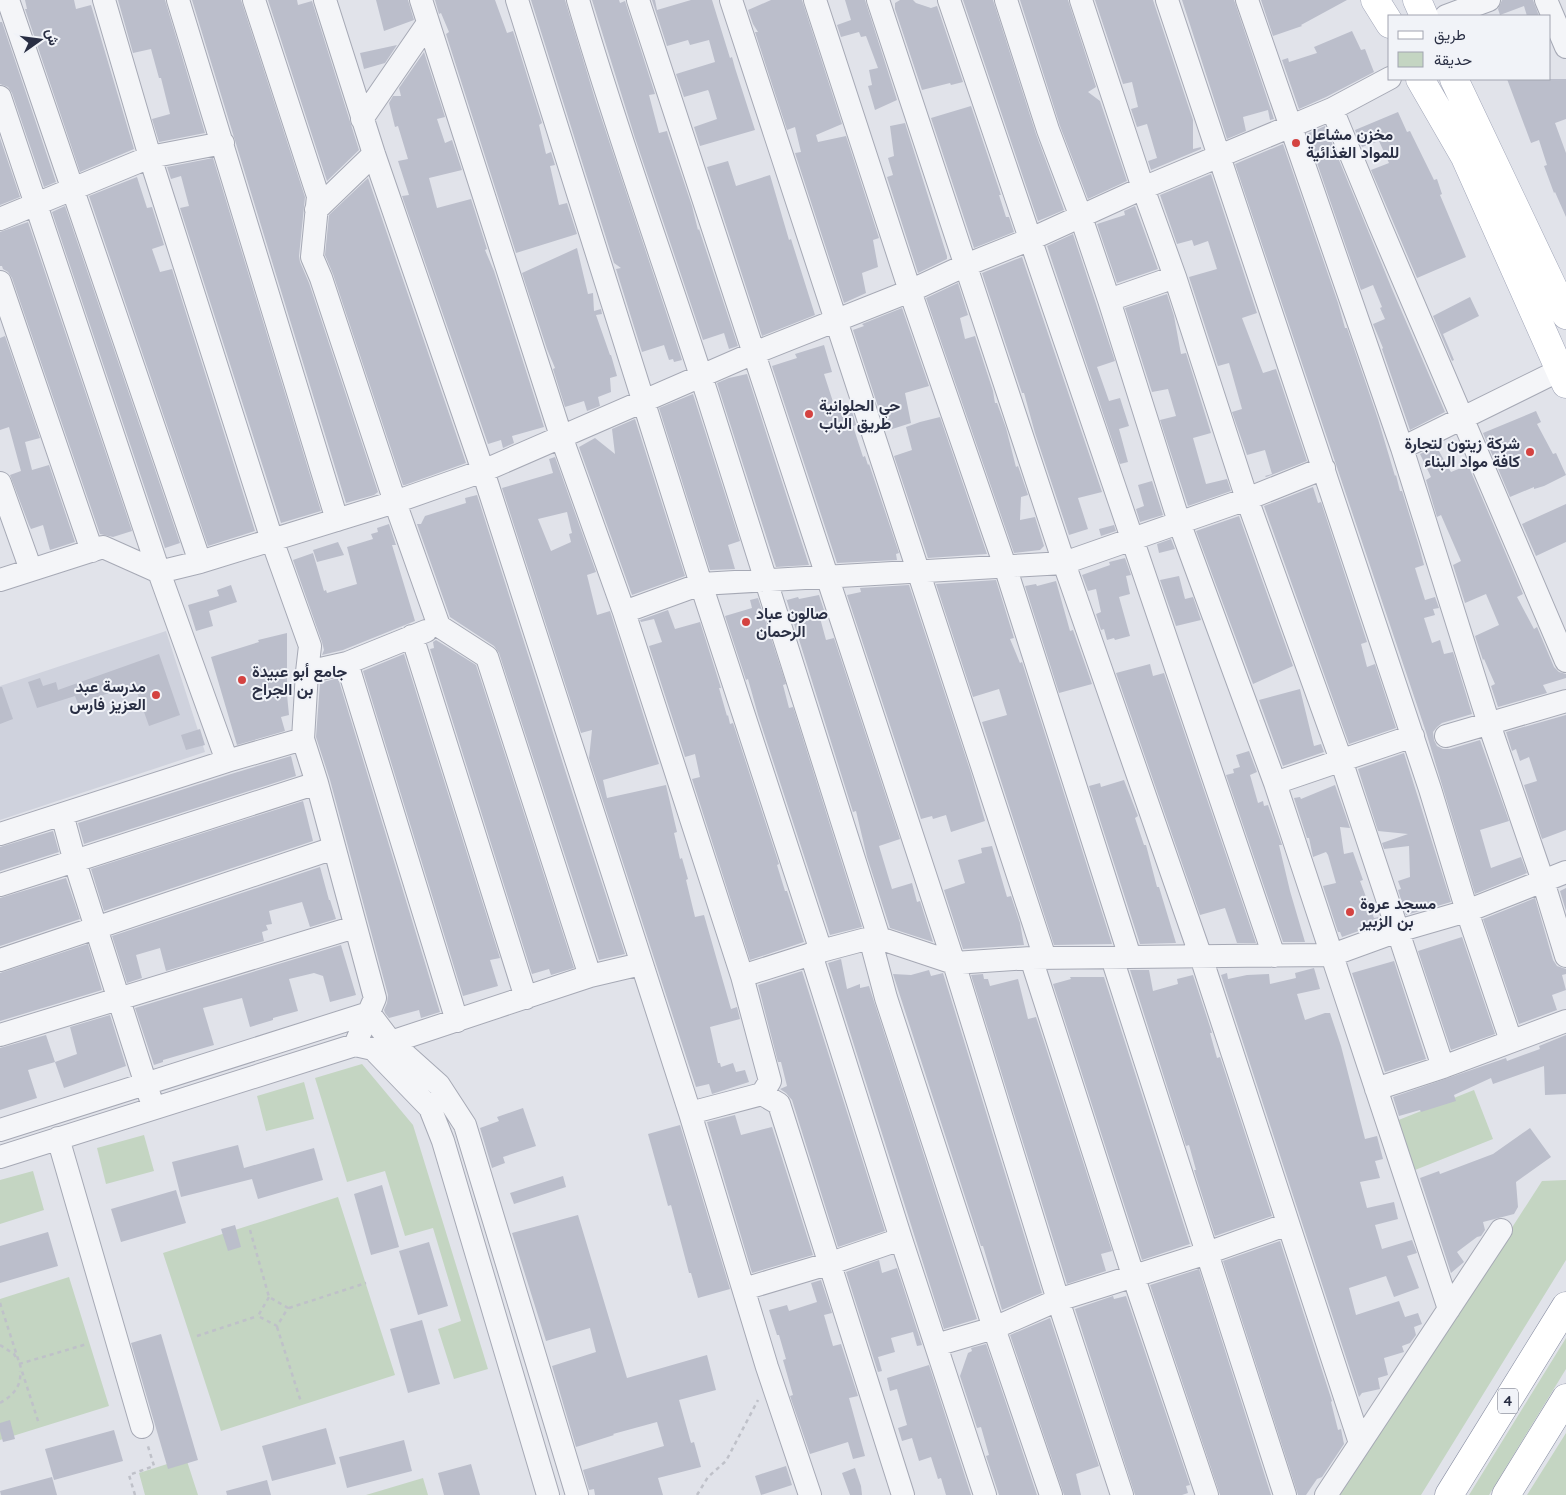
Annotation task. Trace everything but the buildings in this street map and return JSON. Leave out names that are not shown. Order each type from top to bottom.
[{"type":"main road","points":[[1375,0],[1388,21]]},
{"type":"main road","points":[[1418,0],[1424,15]]},
{"type":"main road","points":[[1421,80],[1465,157],[1563,377]]},
{"type":"main road","points":[[1455,80],[1558,277],[1566,315]]},
{"type":"main road","name":"4","points":[[1449,1495],[1566,1306]]},
{"type":"main road","points":[[1506,1495],[1566,1398]]},
{"type":"street","points":[[8,0],[200,562]]},
{"type":"street","points":[[104,0],[150,157],[272,540],[310,646],[303,739],[317,783],[375,998],[355,1045]]},
{"type":"street","points":[[178,0],[337,520]]},
{"type":"street","points":[[254,0],[318,196],[312,257],[321,278],[395,502],[439,626],[487,657],[590,976]]},
{"type":"street","points":[[325,0],[362,119],[483,471],[690,1113],[767,1367],[810,1495]]},
{"type":"street","points":[[421,0],[561,436],[624,612],[742,976],[770,1093],[831,1263],[903,1495]]},
{"type":"street","points":[[517,0],[816,952],[901,1239],[985,1495]]},
{"type":"street","points":[[578,0],[600,73],[767,580],[875,938],[886,998],[1051,1495]]},
{"type":"street","points":[[638,0],[954,963],[1058,1300],[1122,1495]]},
{"type":"street","points":[[732,0],[918,570],[1038,958],[1133,1275],[1206,1495]]},
{"type":"street","points":[[815,0],[910,291],[1006,566],[1207,1252],[1285,1495]]},
{"type":"street","points":[[878,0],[1064,562],[1201,957],[1360,1443]]},
{"type":"street","points":[[950,0],[1274,956]]},
{"type":"street","points":[[1006,0],[1048,130],[1081,217],[1109,300],[1179,522],[1275,783],[1449,1308]]},
{"type":"street","points":[[1081,0],[1248,499],[1341,760],[1443,1067]]},
{"type":"street","points":[[1168,0],[1413,736],[1467,911],[1511,1041]]},
{"type":"street","points":[[1247,0],[1402,448],[1489,724],[1566,953]]},
{"type":"street","points":[[1449,15],[1489,0]]},
{"type":"street","points":[[1546,0],[1566,47]]},
{"type":"street","points":[[362,119],[428,23]]},
{"type":"street","points":[[0,580],[103,547],[159,572],[200,562],[395,502],[483,471],[754,353],[910,291],[1219,155],[1332,110],[1388,79]]},
{"type":"street","points":[[0,97],[159,572],[227,761]]},
{"type":"street","points":[[1332,110],[1462,420],[1566,661]]},
{"type":"street","points":[[0,219],[150,157],[223,143]]},
{"type":"street","points":[[316,210],[374,154]]},
{"type":"street","points":[[1109,300],[1175,277]]},
{"type":"street","points":[[0,282],[92,551]]},
{"type":"street","points":[[1402,448],[1563,377]]},
{"type":"street","points":[[624,612],[701,584],[1064,562],[1248,499],[1324,468]]},
{"type":"street","points":[[0,483],[30,570]]},
{"type":"street","points":[[307,672],[347,663],[439,626]]},
{"type":"street","points":[[412,636],[526,998]]},
{"type":"street","points":[[347,663],[457,1021]]},
{"type":"street","points":[[1446,736],[1566,701]]},
{"type":"street","points":[[1275,783],[1413,736]]},
{"type":"street","points":[[0,834],[227,761],[303,739]]},
{"type":"street","points":[[0,885],[317,783]]},
{"type":"street","points":[[62,814],[75,862],[154,1108]]},
{"type":"street","points":[[0,960],[334,848]]},
{"type":"street","points":[[742,976],[816,952],[875,938],[954,963],[1038,958],[1332,955],[1398,931],[1467,911],[1566,872]]},
{"type":"street","points":[[0,1035],[355,927]]},
{"type":"street","points":[[391,1042],[590,976],[641,964]]},
{"type":"street","points":[[369,1013],[391,1042],[438,1085],[465,1125],[577,1495]]},
{"type":"street","points":[[0,1130],[369,1013]]},
{"type":"street","points":[[1376,1089],[1443,1067],[1566,1021]]},
{"type":"street","points":[[0,1157],[355,1045],[373,1049],[430,1108],[443,1141],[548,1495]]},
{"type":"street","points":[[690,1113],[770,1093]]},
{"type":"street","points":[[58,1138],[142,1427]]},
{"type":"street","points":[[936,1345],[994,1328],[1058,1300],[1288,1224]]},
{"type":"street","points":[[1326,1495],[1501,1230]]},
{"type":"street","points":[[744,1289],[831,1263],[901,1239]]},
{"type":"path","points":[[250,1230],[269,1297],[288,1308]]},
{"type":"path","points":[[277,1326],[288,1308],[366,1283]]},
{"type":"path","points":[[197,1336],[258,1316],[269,1297]]},
{"type":"path","points":[[0,1302],[39,1424]]},
{"type":"path","points":[[258,1316],[277,1326],[301,1402]]},
{"type":"path","points":[[19,1364],[86,1344]]},
{"type":"path","points":[[0,1345],[14,1354],[19,1364],[21,1377],[17,1388],[10,1398],[0,1403]]},
{"type":"path","points":[[697,1495],[708,1477],[726,1461],[742,1433],[758,1402],[767,1367]]},
{"type":"path","points":[[135,1495],[129,1475],[154,1466],[142,1427]]},
{"type":"shaded area","points":[[166,631],[205,752],[0,820],[0,686]]},
{"type":"green space","points":[[362,1064],[413,1125],[488,1369],[454,1379],[438,1329],[461,1321],[433,1228],[405,1236],[385,1171],[347,1182],[315,1078]]},
{"type":"green space","points":[[304,1082],[314,1119],[266,1131],[257,1096]]},
{"type":"green space","points":[[1474,1090],[1493,1139],[1415,1170],[1396,1121]]},
{"type":"green space","points":[[144,1135],[154,1171],[106,1184],[97,1148]]},
{"type":"green space","points":[[33,1171],[44,1210],[0,1224],[0,1180]]},
{"type":"green space","points":[[1566,1180],[1566,1260],[1421,1495],[1340,1495],[1542,1181]]},
{"type":"green space","points":[[338,1197],[395,1375],[221,1431],[163,1253]]},
{"type":"green space","points":[[69,1277],[109,1406],[0,1440],[0,1299]]},
{"type":"green space","points":[[1566,1338],[1566,1369],[1489,1495],[1469,1495]]},
{"type":"green space","points":[[1566,1433],[1566,1495],[1527,1495]]},
{"type":"green space","points":[[186,1458],[198,1495],[145,1495],[139,1473]]},
{"type":"green space","points":[[423,1478],[428,1495],[366,1495]]},
{"type":"place","name":"مخزن مشاعل للمواد الغذائية","points":[[1296,143]]},
{"type":"place","name":"حي الحلوانية طريق الباب","points":[[809,414]]},
{"type":"place","name":"شركة زيتون لتجارة كافة مواد البناء","points":[[1530,452]]},
{"type":"place","name":"صالون عباد الرحمان","points":[[746,622]]},
{"type":"place","name":"جامع أبو عبيدة بن الجراح","points":[[242,680]]},
{"type":"place","name":"مدرسة عبد العزيز فارس","points":[[156,695]]},
{"type":"place","name":"مسجد عروة بن الزبير","points":[[1350,912]]}]
